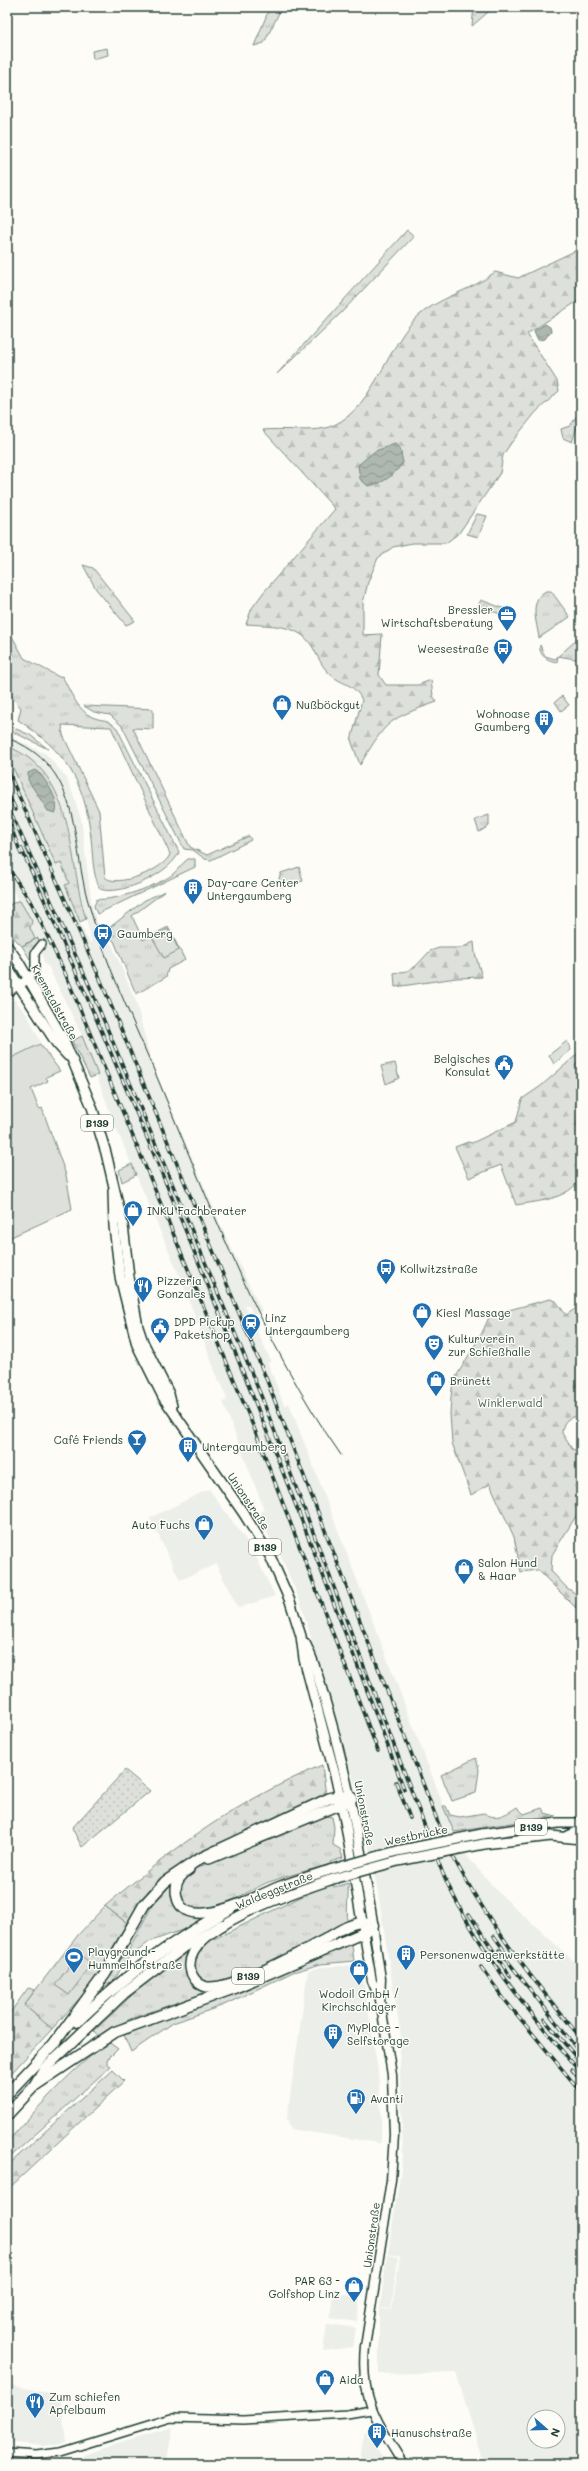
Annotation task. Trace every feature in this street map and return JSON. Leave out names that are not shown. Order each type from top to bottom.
[{"type":"highway","points":[[54,2045],[105,1974],[144,1905],[165,1882],[199,1859],[330,1798],[341,1801],[352,1798]]},
{"type":"highway","points":[[7,2094],[99,2001],[140,1967],[201,1925],[230,1909]]},
{"type":"highway","points":[[7,2115],[34,2086],[44,2069],[124,1993],[184,1947],[222,1925]]},
{"type":"highway","points":[[34,2086],[115,2032],[232,1989],[363,1933],[373,1925]]},
{"type":"main road","name":"Kremstalstraße","points":[[7,946],[29,979],[64,1040],[70,1058]]},
{"type":"main road","name":"Kremstalstraße","points":[[7,967],[57,1044],[70,1058]]},
{"type":"main road","points":[[7,992],[29,979]]},
{"type":"main road","name":"Unionstraße","points":[[70,1058],[92,1107],[106,1153],[114,1191],[114,1226],[120,1277],[132,1328],[147,1368],[163,1397],[173,1409],[270,1556],[285,1589],[301,1636],[311,1655],[352,1798],[381,1980],[380,2000],[392,2075],[394,2150],[364,2357],[364,2376],[371,2410],[403,2464]]},
{"type":"main road","name":"Unionstraße","points":[[301,1636],[304,1659],[341,1801],[372,1980],[380,2000]]},
{"type":"main road","name":"B139","points":[[230,1909],[203,1913],[188,1910],[178,1897],[176,1887],[179,1880],[185,1872],[204,1861],[341,1801]]},
{"type":"main road","name":"Westbrücke","points":[[333,1869],[397,1851],[482,1834],[558,1823],[581,1823]]},
{"type":"main road","points":[[568,1836],[581,1830]]},
{"type":"main road","name":"B139","points":[[568,1836],[581,1839]]},
{"type":"main road","name":"Westbrücke","points":[[336,1878],[398,1861],[484,1844],[539,1837],[568,1836]]},
{"type":"main road","name":"Waldeggstraße","points":[[230,1909],[277,1888],[333,1869]]},
{"type":"main road","name":"Waldeggstraße","points":[[222,1925],[283,1896],[336,1878]]},
{"type":"main road","points":[[362,1922],[373,1925]]},
{"type":"main road","name":"B139","points":[[222,1925],[196,1949],[190,1962],[190,1970],[194,1979],[207,1987],[218,1987],[255,1973],[351,1925],[362,1922]]},
{"type":"street","points":[[29,979],[35,971],[36,953],[42,944]]},
{"type":"street","points":[[7,2453],[36,2455],[60,2452],[171,2418],[244,2420],[347,2414],[371,2410]]},
{"type":"shaded area","points":[[7,735],[46,754],[66,777],[81,819],[92,907],[101,935],[112,945],[136,1002],[151,1061],[223,1231],[262,1311],[253,1315],[250,1307],[244,1304],[271,1361],[268,1363],[284,1405],[289,1403],[451,1825],[450,1829],[466,1855],[498,1892],[581,1968],[581,2464],[484,2464],[456,2372],[379,2374],[379,2309],[392,2310],[400,2256],[388,2254],[403,2156],[399,2045],[402,2044],[378,1893],[360,1801],[300,1601],[280,1554],[256,1515],[264,1509],[223,1402],[227,1400],[223,1386],[218,1379],[183,1284],[116,1128],[82,1036],[48,966],[44,964],[42,952],[44,948],[40,937],[35,939],[30,928],[32,921],[7,881],[7,754],[56,865],[61,863],[69,883],[65,885],[75,912],[86,937],[92,944],[79,887],[69,829],[61,799],[39,767],[17,749],[7,746]]},
{"type":"shaded area","points":[[15,1000],[28,1016],[41,1043],[7,1060],[7,1002]]},
{"type":"shaded area","name":"Auto Fuchs","points":[[209,1489],[251,1547],[275,1596],[238,1608],[216,1564],[180,1580],[150,1518]]},
{"type":"shaded area","points":[[357,1965],[361,1969],[363,1978],[378,2071],[381,2116],[381,2142],[379,2143],[291,2129],[287,2118],[308,1971],[321,1967]]},
{"type":"shaded area","points":[[387,2255],[398,2257],[391,2309],[380,2308]]},
{"type":"shaded area","points":[[333,2293],[360,2297],[357,2322],[330,2318]]},
{"type":"shaded area","points":[[327,2324],[356,2328],[353,2347],[323,2351]]},
{"type":"shaded area","name":"Zum schiefen Apfelbaum","points":[[7,2384],[60,2396],[66,2442],[43,2446],[7,2442]]},
{"type":"shaded area","points":[[173,2427],[166,2464],[60,2464],[84,2458],[84,2455],[127,2440]]},
{"type":"shaded area","points":[[365,2430],[387,2464],[359,2464]]},
{"type":"green space","points":[[270,7],[282,7],[264,43],[254,46]]},
{"type":"green space","points":[[474,7],[494,7],[472,26]]},
{"type":"green space","points":[[107,48],[108,55],[93,59],[92,51]]},
{"type":"green space","points":[[407,230],[414,236],[340,314],[277,374]]},
{"type":"green space","points":[[581,248],[581,299],[527,334],[557,381],[559,391],[536,412],[511,443],[503,455],[500,473],[459,533],[446,543],[412,543],[393,547],[378,558],[368,582],[363,603],[363,635],[382,634],[379,675],[386,685],[418,685],[431,680],[433,696],[437,702],[408,713],[390,723],[383,730],[360,765],[351,740],[362,700],[359,694],[327,671],[312,646],[299,633],[282,627],[246,624],[252,608],[263,593],[335,509],[263,430],[319,429],[326,428],[341,421],[354,410],[366,396],[405,332],[415,319],[424,311],[433,305],[475,285],[495,272],[518,278]]},
{"type":"green space","points":[[581,415],[572,442],[563,438],[561,429],[570,426],[576,417]]},
{"type":"green space","points":[[477,514],[487,516],[478,537],[467,534]]},
{"type":"green space","points":[[83,565],[93,568],[135,621],[126,625],[96,589]]},
{"type":"green space","points":[[546,591],[551,591],[570,617],[539,638],[535,606],[540,595]]},
{"type":"green space","points":[[481,600],[505,609],[503,615],[478,606]]},
{"type":"green space","points":[[7,627],[24,658],[59,677],[62,676],[74,699],[86,714],[107,721],[117,728],[179,852],[167,867],[145,881],[132,886],[109,891],[100,889],[94,870],[88,818],[84,799],[78,783],[70,769],[48,743],[18,720],[21,708],[7,691]],"holes":[[[62,725],[111,727],[170,854],[167,860],[151,871],[140,876],[119,881],[111,880],[105,877],[99,811],[63,735]]]},
{"type":"green space","points":[[581,636],[581,660],[558,656]]},
{"type":"green space","points":[[540,645],[545,656],[555,659],[558,656],[557,662],[547,659],[542,655]]},
{"type":"green space","points":[[562,696],[569,705],[561,711],[555,702]]},
{"type":"green space","points":[[84,706],[153,709],[153,729],[133,728],[190,847],[207,855],[249,836],[251,840],[211,860],[205,859],[193,850],[184,849],[122,726],[110,715],[94,712]]},
{"type":"green space","points":[[7,725],[30,735],[48,749],[7,729]]},
{"type":"green space","points":[[7,746],[30,759],[47,776],[58,797],[66,820],[86,919],[80,922],[65,885],[69,883],[61,863],[56,865],[7,754]]},
{"type":"green space","points":[[489,815],[489,826],[479,832],[475,820]]},
{"type":"green space","points":[[188,859],[195,859],[195,867],[97,914],[94,906],[97,899],[114,898],[147,888],[173,874]]},
{"type":"green space","points":[[299,867],[303,881],[282,887],[279,878],[281,873]]},
{"type":"green space","points":[[165,891],[132,916],[143,940],[168,927],[185,960],[168,969],[166,977],[136,994],[114,941],[109,937],[113,934],[109,928],[145,900]]},
{"type":"green space","points":[[20,901],[32,921],[30,928],[35,939],[22,946],[7,931],[7,906]]},
{"type":"green space","points":[[168,929],[179,950],[164,958],[152,937]]},
{"type":"green space","points":[[38,938],[39,941],[33,947],[30,959],[22,946]]},
{"type":"green space","points":[[474,942],[475,953],[482,977],[456,978],[395,987],[394,973],[407,971],[416,966],[430,951],[439,948],[461,948]]},
{"type":"green space","points":[[82,1036],[98,1075],[90,1078],[72,1041]]},
{"type":"green space","points":[[567,1041],[571,1050],[554,1064],[549,1055]]},
{"type":"green space","points":[[40,1044],[60,1071],[46,1077],[48,1081],[31,1089],[39,1109],[42,1108],[66,1175],[72,1209],[9,1238],[7,1234],[7,1060]]},
{"type":"green space","points":[[581,1051],[581,1178],[575,1185],[568,1191],[552,1198],[516,1205],[501,1165],[469,1178],[455,1147],[468,1142],[472,1143],[516,1122],[522,1099],[541,1086]]},
{"type":"green space","points":[[395,1063],[399,1078],[386,1084],[381,1066]]},
{"type":"green space","points":[[132,1164],[136,1175],[122,1182],[119,1170]]},
{"type":"green space","name":"Winklerwald","points":[[550,1299],[556,1301],[566,1315],[581,1305],[581,1416],[573,1417],[567,1420],[562,1433],[572,1449],[581,1452],[581,1508],[552,1555],[551,1571],[567,1588],[581,1597],[581,1613],[538,1570],[521,1572],[514,1537],[490,1484],[471,1495],[452,1443],[450,1414],[453,1382],[482,1333],[490,1315]]},
{"type":"green space","points":[[476,1758],[479,1770],[476,1793],[452,1801],[441,1775]]},
{"type":"green space","points":[[322,1765],[326,1796],[196,1857],[170,1873],[150,1889],[127,1923],[105,1906],[157,1863],[208,1826],[262,1794]]},
{"type":"green space","points":[[125,1770],[150,1791],[82,1847],[72,1828]]},
{"type":"green space","points":[[443,1806],[446,1806],[450,1815],[460,1817],[484,1813],[492,1816],[501,1816],[517,1807],[524,1814],[542,1808],[545,1813],[556,1816],[454,1832]]},
{"type":"green space","points":[[326,1816],[332,1817],[334,1827],[333,1845],[340,1849],[343,1858],[330,1862],[331,1864],[269,1882],[239,1897],[214,1907],[203,1909],[193,1907],[183,1900],[181,1892],[182,1882],[194,1869]]},
{"type":"green space","points":[[174,1880],[174,1895],[179,1906],[189,1914],[203,1918],[185,1929],[149,1942],[125,1961],[115,1979],[101,1991],[117,1962],[126,1955],[156,1898]]},
{"type":"green space","points":[[348,1883],[348,1922],[239,1977],[213,1984],[204,1982],[198,1977],[195,1972],[197,1958],[206,1945],[212,1940],[309,1893],[333,1884],[334,1887]]},
{"type":"green space","points":[[105,1906],[127,1923],[89,1988],[52,2029],[24,2005],[78,1935]]},
{"type":"green space","points":[[348,1944],[352,1945],[354,1961],[321,1964],[293,1972],[224,2005],[173,2023],[131,2052],[124,2035],[239,1992]]},
{"type":"green space","points":[[191,1948],[187,1961],[188,1974],[195,1985],[207,1992],[130,2019],[98,2036],[94,2031],[148,1980]]},
{"type":"green space","name":"Playground - Hummelhofstraße","points":[[79,1954],[92,1964],[69,1995],[55,1985]]},
{"type":"green space","points":[[28,1988],[35,1990],[24,2005],[52,2029],[7,2078],[7,2017]]},
{"type":"green space","points":[[110,2043],[118,2049],[107,2060],[107,2064],[111,2066],[7,2160],[7,2142],[42,2103],[70,2075],[97,2051]]},
{"type":"green space","points":[[113,2070],[124,2081],[7,2190],[7,2166]]},
{"type":"water","points":[[545,324],[550,327],[551,331],[545,339],[538,340],[534,331]]},
{"type":"water","points":[[395,444],[400,448],[403,463],[388,478],[379,483],[368,486],[360,479],[358,465],[375,451]]},
{"type":"water","points":[[35,770],[47,783],[51,790],[56,803],[57,809],[55,813],[48,811],[28,780],[28,773]]},
{"type":"tram line","points":[[7,738],[31,750],[49,766],[61,785],[69,806],[87,898],[102,945],[120,992],[240,1274],[287,1367],[313,1412],[341,1455]]},
{"type":"railway","points":[[7,769],[98,974],[266,1378],[446,1843],[491,1920],[543,1992],[581,2038]]},
{"type":"railway","points":[[7,792],[16,810]]},
{"type":"railway","points":[[7,804],[89,985],[262,1398],[443,1874],[471,1928],[488,1954],[523,2003],[581,2073]]},
{"type":"railway","points":[[7,816],[21,854]]},
{"type":"railway","points":[[21,848],[123,1081],[268,1433],[404,1789]]},
{"type":"railway","points":[[7,866],[32,904],[65,973],[254,1428],[378,1751]]},
{"type":"railway","points":[[396,1782],[410,1818]]},
{"type":"railway","points":[[469,1914],[510,1976]]},
{"type":"railway","points":[[494,1936],[506,1953]]},
{"type":"railway","points":[[499,1950],[581,2054]]},
{"type":"railway","points":[[481,1967],[504,1999],[581,2092]]},
{"type":"railway","points":[[544,2019],[581,2063]]},
{"type":"railway","points":[[572,2070],[581,2081]]},
{"type":"place","name":"Bressler Wirtschaftsberatung","points":[[507,632]]},
{"type":"place","name":"Weesestraße","points":[[503,665]]},
{"type":"place","name":"Nußböckgut","points":[[282,721]]},
{"type":"place","name":"Wohnoase Gaumberg","points":[[544,736]]},
{"type":"place","name":"Day-care Center Untergaumberg","points":[[193,905]]},
{"type":"place","name":"Gaumberg","points":[[103,950]]},
{"type":"place","name":"Belgisches Konsulat","points":[[504,1081]]},
{"type":"place","name":"INKU Fachberater","points":[[133,1227]]},
{"type":"place","name":"Kollwitzstraße","points":[[386,1285]]},
{"type":"place","name":"Pizzeria Gonzales","points":[[143,1303]]},
{"type":"place","name":"Kiesl Massage","points":[[422,1329]]},
{"type":"place","name":"Linz Untergaumberg","points":[[251,1340]]},
{"type":"place","name":"DPD Pickup Paketshop","points":[[160,1344]]},
{"type":"place","name":"Kulturverein zur Schießhalle","points":[[434,1361]]},
{"type":"place","name":"Brünett","points":[[436,1397]]},
{"type":"place","name":"Café Friends","points":[[137,1456]]},
{"type":"place","name":"Untergaumberg","points":[[188,1463]]},
{"type":"place","name":"Auto Fuchs","points":[[204,1541]]},
{"type":"place","name":"Salon Hund & Haar","points":[[464,1585]]},
{"type":"place","name":"Personenwagenwerkstätte","points":[[406,1971]]},
{"type":"place","name":"Playground - Hummelhofstraße","points":[[74,1974]]},
{"type":"place","name":"Wodoil GmbH / Kirchschlager","points":[[359,1986]]},
{"type":"place","name":"MyPlace - Selfstorage","points":[[333,2050]]},
{"type":"place","name":"Avanti","points":[[356,2115]]},
{"type":"place","name":"PAR 63 - Golfshop Linz","points":[[354,2303]]},
{"type":"place","name":"Aida","points":[[325,2396]]},
{"type":"place","name":"Zum schiefen Apfelbaum","points":[[35,2419]]},
{"type":"place","name":"Hanuschstraße","points":[[377,2449]]}]
